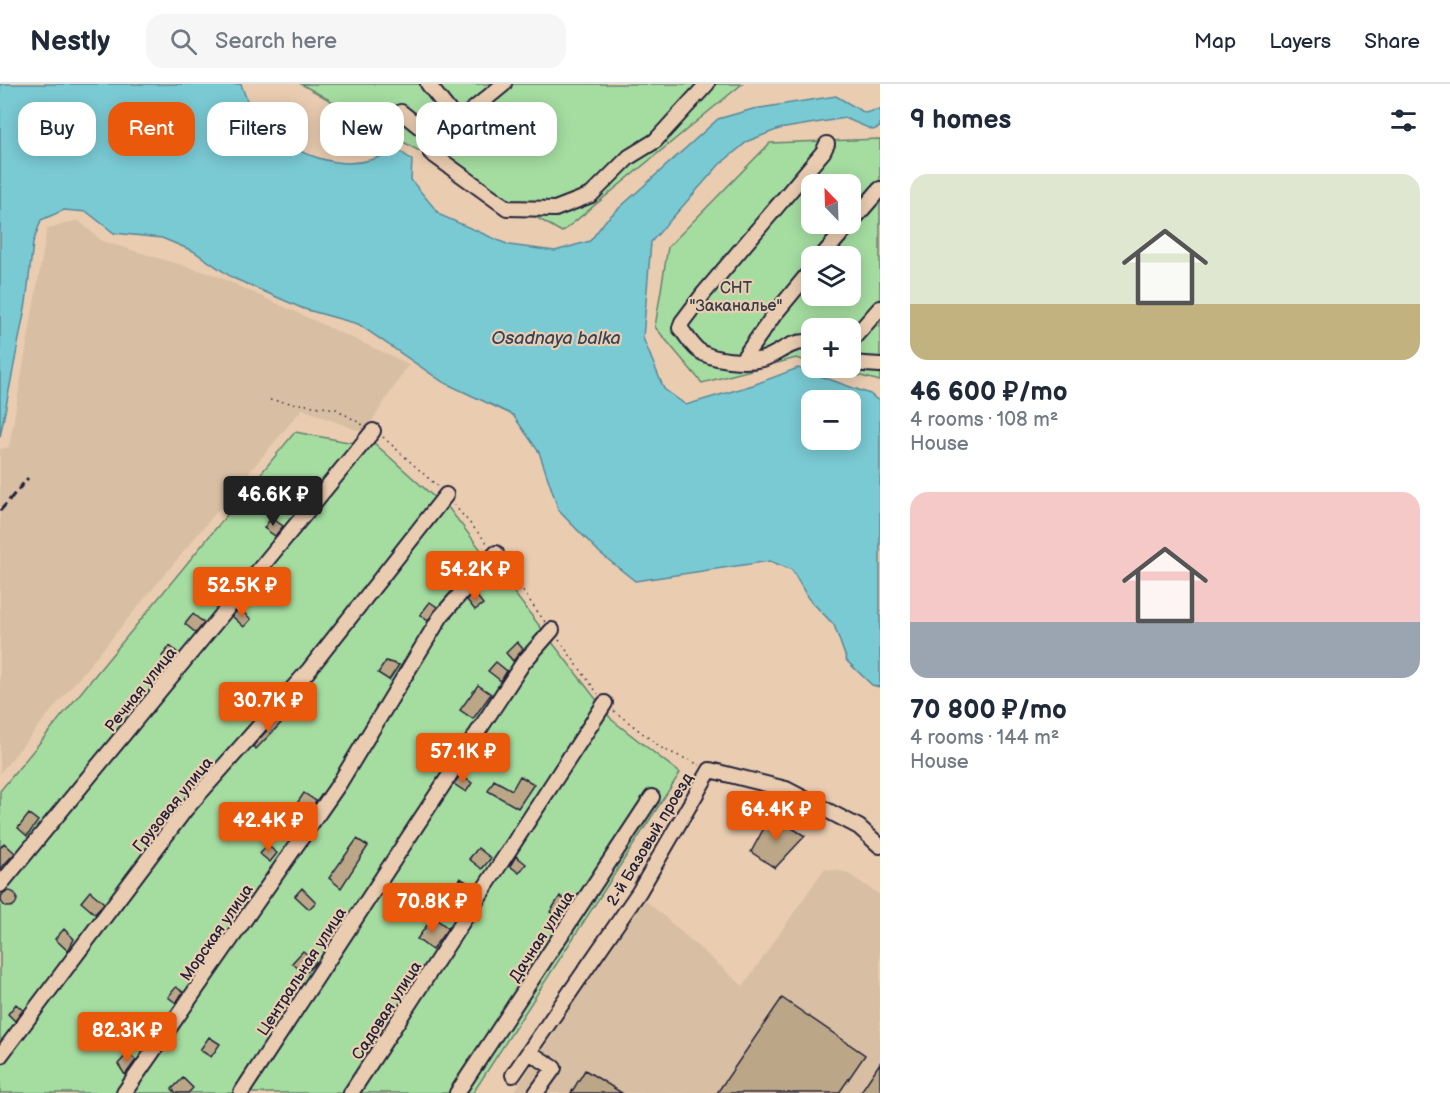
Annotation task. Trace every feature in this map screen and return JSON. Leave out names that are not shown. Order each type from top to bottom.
[{"type":"street","points":[[428,84],[442,102]]},
{"type":"street","points":[[446,156],[507,208],[555,209],[591,195],[629,157],[655,141],[708,84]]},
{"type":"street","points":[[480,102],[496,87]]},
{"type":"street","points":[[404,115],[416,127]]},
{"type":"street","points":[[801,342],[795,342],[762,359],[742,360],[705,354],[680,328],[681,322],[704,293],[823,152],[827,144]]},
{"type":"street","points":[[831,246],[880,189]]},
{"type":"street","points":[[742,360],[801,282]]},
{"type":"street","points":[[861,330],[880,308]]},
{"type":"street","points":[[861,364],[880,365]]},
{"type":"street","name":"Речная улица","points":[[0,885],[373,431]]},
{"type":"street","name":"Грузовая улица","points":[[0,1056],[185,810],[308,671],[446,495]]},
{"type":"street","name":"Морская улица","points":[[124,1093],[339,784],[441,616],[496,553]]},
{"type":"street","name":"Центральная улица","points":[[241,1093],[523,663],[552,630]]},
{"type":"street","name":"Садовая улица","points":[[351,1093],[605,703]]},
{"type":"street","name":"2-й Базовый проезд","points":[[513,1075],[639,892],[710,770],[786,789],[859,827],[880,846]]},
{"type":"street","name":"Дачная улица","points":[[457,1093],[652,798]]},
{"type":"street","points":[[529,1052],[554,1068],[536,1093]]},
{"type":"path","points":[[270,399],[336,409],[373,431],[446,495],[496,553],[605,703],[626,723],[663,749],[710,770]]},
{"type":"shaded area","points":[[78,220],[102,241],[215,275],[409,364],[364,433],[302,409],[0,773],[0,449],[9,447],[47,229]]},
{"type":"shaded area","points":[[824,869],[846,872],[880,895],[880,1093],[513,1093],[643,898],[743,986]]},
{"type":"green space","points":[[301,84],[742,84],[562,232],[428,156],[557,156],[557,102],[416,102],[416,149],[404,142],[404,102],[333,102]]},
{"type":"green space","name":"СНТ \"Заканалье\"","points":[[880,139],[880,381],[861,376],[861,318],[801,318],[801,359],[796,358],[702,383],[655,327],[668,247],[770,143]]},
{"type":"green space","points":[[295,432],[359,444],[373,442],[434,497],[444,502],[612,720],[680,773],[473,1093],[0,1093],[0,791]]},
{"type":"water","name":"Osadnaya balka","points":[[0,84],[241,84],[248,102],[207,102],[207,156],[308,156],[308,154],[343,163],[360,162],[382,156],[404,156],[404,154],[412,160],[411,180],[440,215],[509,245],[555,251],[590,241],[606,220],[718,119],[753,109],[836,96],[865,113],[880,109],[880,127],[873,130],[845,118],[779,129],[748,141],[719,165],[651,242],[643,338],[664,389],[686,405],[753,385],[798,368],[801,369],[801,378],[826,378],[859,390],[801,390],[801,450],[861,450],[861,391],[880,402],[880,687],[872,685],[847,661],[834,625],[808,598],[792,570],[770,561],[635,581],[600,553],[559,511],[539,452],[513,415],[443,382],[358,324],[304,309],[233,278],[193,251],[162,238],[114,233],[87,212],[64,210],[41,220],[33,243],[26,303],[0,437]]},
{"type":"building","points":[[271,518],[283,526],[275,536],[264,528]]},
{"type":"building","points":[[475,594],[483,604],[475,610],[467,600]]},
{"type":"building","points":[[430,602],[437,607],[428,621],[420,615]]},
{"type":"building","points":[[239,609],[251,619],[244,627],[232,616]]},
{"type":"building","points":[[193,614],[204,623],[196,633],[185,624]]},
{"type":"building","points":[[517,642],[523,649],[513,661],[506,653]]},
{"type":"building","points":[[170,646],[179,654],[171,663],[162,656]]},
{"type":"building","points":[[386,661],[399,665],[389,680],[378,673]]},
{"type":"building","points":[[496,662],[507,671],[501,681],[488,671]]},
{"type":"building","points":[[478,685],[491,694],[473,719],[460,710]]},
{"type":"building","points":[[279,717],[283,721],[256,749],[253,746]]},
{"type":"building","points":[[460,775],[472,783],[466,792],[454,784]]},
{"type":"building","points":[[520,776],[534,784],[518,808],[488,791],[494,780],[512,790]]},
{"type":"building","points":[[304,793],[316,801],[293,834],[281,827]]},
{"type":"building","points":[[29,814],[38,821],[27,836],[18,828]]},
{"type":"building","points":[[771,815],[805,836],[775,868],[751,852]]},
{"type":"building","points":[[357,839],[368,846],[341,888],[329,878]]},
{"type":"building","points":[[4,843],[15,853],[0,869],[0,848]]},
{"type":"building","points":[[267,845],[277,853],[270,862],[260,854]]},
{"type":"building","points":[[478,848],[491,858],[482,869],[469,859]]},
{"type":"building","points":[[516,856],[526,864],[519,873],[510,866]]},
{"type":"building","points":[[460,878],[475,887],[465,901],[452,892]]},
{"type":"building","points":[[302,888],[316,902],[309,909],[295,896]]},
{"type":"building","points":[[6,891],[12,891],[17,899],[15,905],[6,907],[1,902],[1,896]]},
{"type":"building","points":[[90,891],[104,903],[95,914],[81,902]]},
{"type":"building","points":[[560,896],[570,906],[561,919],[550,912]]},
{"type":"building","points":[[433,917],[448,928],[432,950],[417,939]]},
{"type":"building","points":[[64,929],[74,939],[68,951],[55,939]]},
{"type":"building","points":[[303,951],[316,962],[305,974],[292,963]]},
{"type":"building","points":[[176,987],[183,992],[176,1003],[168,997]]},
{"type":"building","points":[[782,998],[865,1055],[839,1093],[717,1093]]},
{"type":"building","points":[[16,1004],[23,1010],[15,1021],[8,1014]]},
{"type":"building","points":[[209,1037],[220,1044],[211,1057],[200,1050]]},
{"type":"building","points":[[128,1053],[136,1060],[125,1075],[118,1064]]},
{"type":"building","points":[[880,1063],[880,1093],[860,1093]]},
{"type":"building","points":[[585,1070],[622,1093],[571,1093]]},
{"type":"building","points":[[183,1078],[193,1088],[188,1093],[176,1093],[172,1089]]},
{"type":"railway","points":[[0,511],[28,478]]}]
